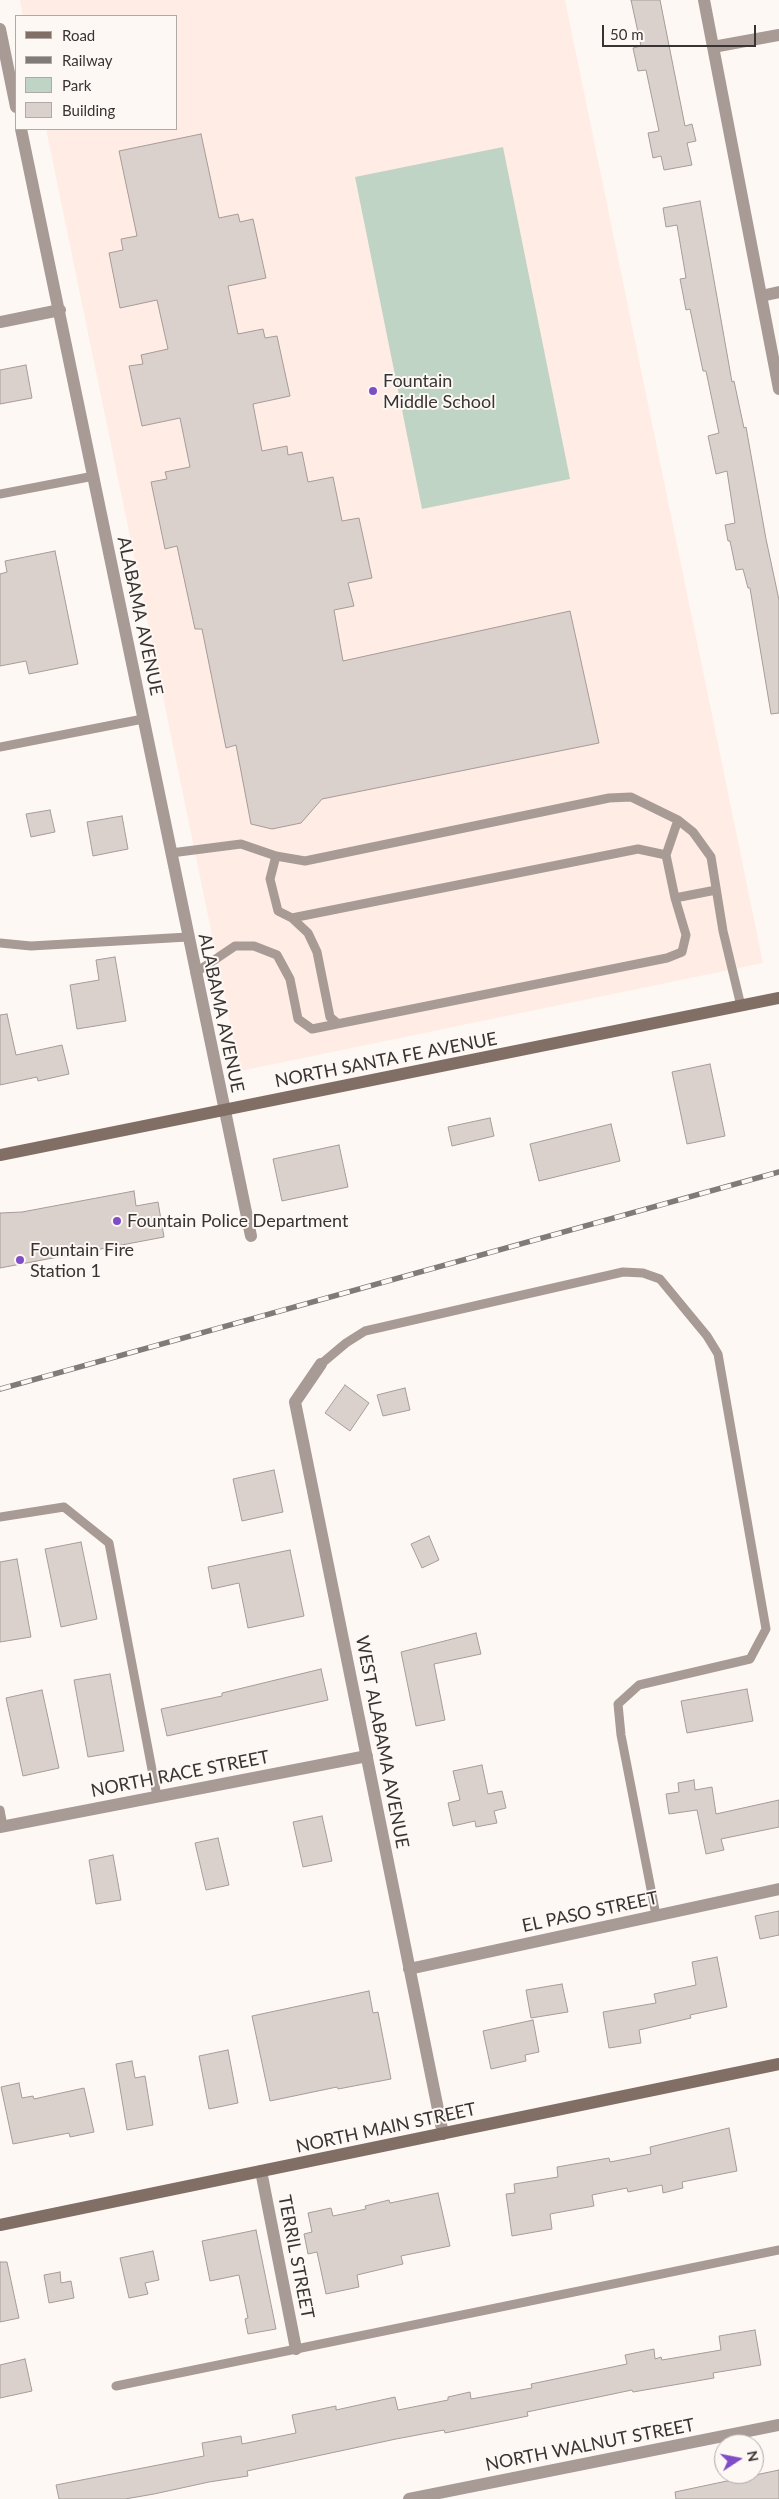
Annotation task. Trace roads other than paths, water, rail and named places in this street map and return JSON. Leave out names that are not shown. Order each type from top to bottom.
[{"type":"main road","name":"NORTH SANTA FE AVENUE","points":[[0,1155],[779,998]]},
{"type":"main road","name":"NORTH MAIN STREET","points":[[0,2226],[779,2064]]},
{"type":"street","points":[[704,0],[779,389]]},
{"type":"street","points":[[0,29],[5,74],[15,104]]},
{"type":"street","points":[[713,47],[779,34]]},
{"type":"street","name":"ALABAMA AVENUE","points":[[21,130],[251,1236]]},
{"type":"street","points":[[761,296],[779,292]]},
{"type":"street","points":[[0,322],[60,310]]},
{"type":"street","name":"WEST ALABAMA AVENUE","points":[[321,1364],[295,1402],[443,2134]]},
{"type":"street","name":"NORTH RACE STREET","points":[[1,1827],[367,1756]]},
{"type":"street","name":"EL PASO STREET","points":[[409,1969],[779,1888]]},
{"type":"street","name":"TERRIL STREET","points":[[261,2171],[296,2349]]},
{"type":"street","name":"NORTH WALNUT STREET","points":[[409,2499],[779,2425]]},
{"type":"lane","points":[[0,494],[94,476]]},
{"type":"lane","points":[[0,747],[143,719]]},
{"type":"lane","points":[[171,853],[241,844],[276,856],[305,861],[609,798],[631,797],[678,820],[694,832],[710,857],[740,1006]]},
{"type":"lane","points":[[195,973],[235,946],[254,946],[277,955],[290,979],[298,1019],[312,1028],[667,958],[682,952],[686,935],[675,898],[666,855],[678,820]]},
{"type":"lane","points":[[292,918],[638,849],[666,855]]},
{"type":"lane","points":[[276,856],[270,879],[278,911],[292,918],[308,932],[317,952],[330,1017],[337,1023]]},
{"type":"lane","points":[[675,898],[716,890]]},
{"type":"lane","points":[[0,943],[31,946],[188,937]]},
{"type":"lane","points":[[321,1364],[346,1343],[365,1331],[623,1272],[643,1273],[660,1279],[718,1354],[766,1629],[750,1659],[639,1685],[618,1704],[621,1735],[656,1915]]},
{"type":"lane","points":[[0,1517],[64,1507],[109,1543],[157,1796]]},
{"type":"lane","points":[[0,1810],[1,1827]]},
{"type":"lane","points":[[116,2386],[779,2250]]},
{"type":"railway","points":[[0,1389],[779,1172]]},
{"type":"place","name":"Fountain Middle School","points":[[373,391]]},
{"type":"place","name":"Fountain Police Department","points":[[117,1221]]},
{"type":"place","name":"Fountain Fire Station 1","points":[[20,1260]]}]
